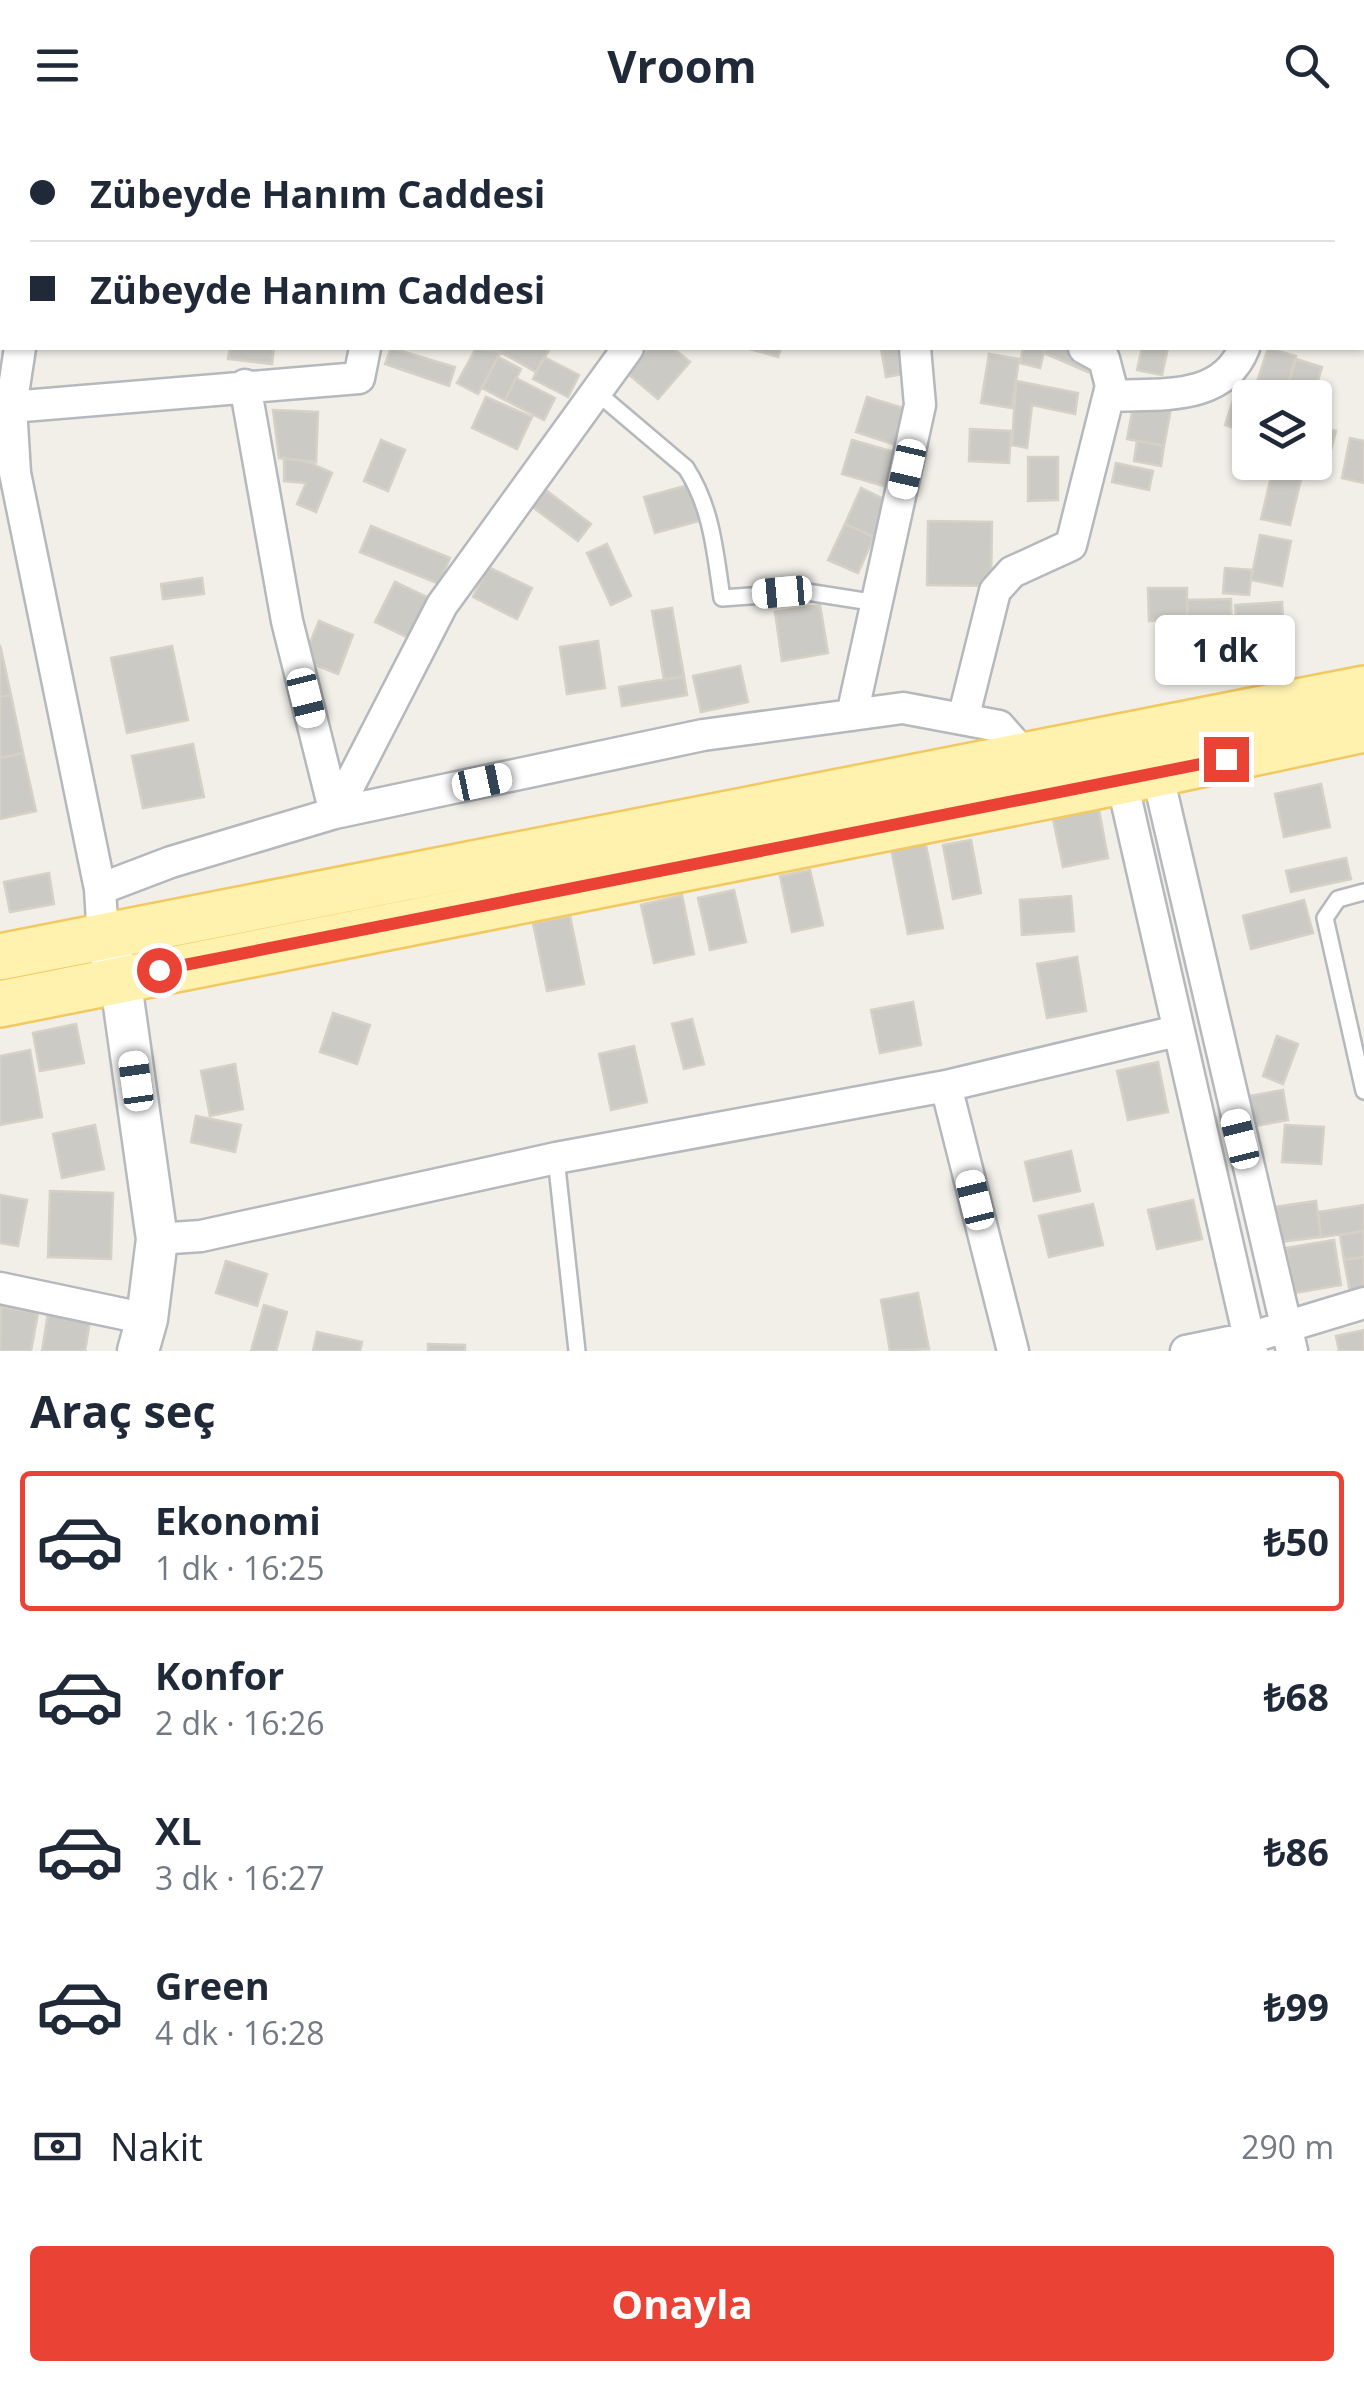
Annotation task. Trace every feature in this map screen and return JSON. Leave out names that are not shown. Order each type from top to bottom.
[{"type":"main road","points":[[0,957],[112,958],[1135,758],[1363,695]]},
{"type":"main road","points":[[0,1004],[112,958],[1028,759],[1135,758]]},
{"type":"street","points":[[0,1288],[143,1335],[157,1238],[100,888],[8,474],[11,407],[20,350]]},
{"type":"street","points":[[11,407],[359,378],[365,350]]},
{"type":"street","points":[[335,813],[442,605],[626,350]]},
{"type":"street","points":[[852,715],[920,406],[915,350]]},
{"type":"street","points":[[963,719],[994,591],[1012,572],[1072,545],[1109,396],[1108,367],[1097,352],[1090,350]]},
{"type":"street","points":[[1109,396],[1204,389],[1229,374],[1243,350]]},
{"type":"street","points":[[245,385],[287,622],[335,813]]},
{"type":"street","points":[[100,888],[171,862],[335,813],[703,735],[903,708],[1000,726],[1028,759]]},
{"type":"street","points":[[1135,758],[1177,1031],[1250,1344]]},
{"type":"street","points":[[1135,758],[1289,1338]]},
{"type":"street","points":[[157,1238],[200,1236],[556,1158],[946,1086],[1177,1031]]},
{"type":"street","points":[[946,1086],[1013,1351]]},
{"type":"street","points":[[1186,1351],[1289,1338],[1364,1304]]},
{"type":"lane","points":[[594,390],[686,468],[697,484],[710,520],[722,598],[807,592],[877,603]]},
{"type":"lane","points":[[1364,892],[1338,899],[1325,918],[1364,1091]]},
{"type":"lane","points":[[556,1158],[576,1351]]},
{"type":"building","points":[[230,350],[274,350],[272,364],[228,359]]},
{"type":"building","points":[[390,350],[398,350],[455,367],[449,386],[385,364]]},
{"type":"building","points":[[475,350],[501,352],[478,394],[457,383]]},
{"type":"building","points":[[497,350],[549,350],[536,372]]},
{"type":"building","points":[[647,350],[675,350],[690,362],[658,399],[627,373]]},
{"type":"building","points":[[753,350],[780,350],[778,357]]},
{"type":"building","points":[[881,350],[910,350],[914,372],[886,377]]},
{"type":"building","points":[[1023,350],[1044,350],[1040,368],[1020,363]]},
{"type":"building","points":[[1080,350],[1095,356],[1088,372],[1044,353]]},
{"type":"building","points":[[1142,350],[1168,350],[1162,375],[1137,370]]},
{"type":"building","points":[[1267,350],[1296,356],[1289,380],[1258,380]]},
{"type":"building","points":[[989,354],[1019,359],[1012,408],[981,403]]},
{"type":"building","points":[[498,357],[521,369],[505,400],[482,388]]},
{"type":"building","points":[[544,357],[579,375],[568,397],[533,379]]},
{"type":"building","points":[[1296,359],[1322,367],[1318,380],[1289,380]]},
{"type":"building","points":[[516,378],[555,398],[544,420],[505,400]]},
{"type":"building","points":[[1016,381],[1078,393],[1075,414],[1032,405],[1027,448],[1012,445]]},
{"type":"building","points":[[486,397],[532,417],[517,449],[472,428]]},
{"type":"building","points":[[867,397],[910,410],[898,446],[856,432]]},
{"type":"building","points":[[1135,397],[1172,403],[1164,446],[1127,439]]},
{"type":"building","points":[[1232,403],[1232,428],[1225,425]]},
{"type":"building","points":[[273,410],[318,412],[316,462],[279,458]]},
{"type":"building","points":[[970,429],[1011,431],[1009,463],[969,461]]},
{"type":"building","points":[[1350,438],[1364,441],[1364,483],[1342,478]]},
{"type":"building","points":[[381,440],[405,450],[388,491],[364,481]]},
{"type":"building","points":[[852,440],[898,453],[887,487],[842,474]]},
{"type":"building","points":[[1137,441],[1164,446],[1161,466],[1134,461]]},
{"type":"building","points":[[1028,457],[1058,457],[1058,500],[1028,501]]},
{"type":"building","points":[[284,458],[306,461],[332,473],[316,512],[297,504],[306,483],[284,481]]},
{"type":"building","points":[[1116,463],[1153,471],[1149,490],[1112,482]]},
{"type":"building","points":[[1270,480],[1301,480],[1290,525],[1261,519]]},
{"type":"building","points":[[692,484],[703,520],[655,533],[644,497]]},
{"type":"building","points":[[543,488],[591,524],[578,541],[530,505]]},
{"type":"building","points":[[861,488],[890,502],[874,537],[845,524]]},
{"type":"building","points":[[928,521],[992,522],[991,586],[927,585]]},
{"type":"building","points":[[845,524],[874,537],[858,573],[828,560]]},
{"type":"building","points":[[371,526],[450,558],[439,584],[360,552]]},
{"type":"building","points":[[1260,535],[1291,541],[1282,586],[1251,580]]},
{"type":"building","points":[[607,544],[631,596],[611,605],[587,553]]},
{"type":"building","points":[[488,567],[532,588],[517,619],[473,597]]},
{"type":"building","points":[[1225,568],[1252,570],[1249,595],[1223,593]]},
{"type":"building","points":[[202,578],[204,594],[163,599],[161,584]]},
{"type":"building","points":[[395,582],[429,598],[409,638],[375,622]]},
{"type":"building","points":[[1148,588],[1187,588],[1187,620],[1149,621]]},
{"type":"building","points":[[1231,599],[1232,636],[1188,637],[1187,600]]},
{"type":"building","points":[[1282,602],[1285,649],[1238,652],[1235,605]]},
{"type":"building","points":[[820,605],[828,653],[782,661],[775,612]]},
{"type":"building","points":[[672,608],[684,676],[664,680],[652,611]]},
{"type":"building","points":[[319,621],[353,635],[338,674],[303,660]]},
{"type":"building","points":[[598,641],[605,688],[567,694],[560,647]]},
{"type":"building","points":[[0,645],[11,695],[0,697]]},
{"type":"building","points":[[172,646],[188,720],[127,733],[111,658]]},
{"type":"building","points":[[740,666],[748,702],[701,712],[693,676]]},
{"type":"building","points":[[684,676],[687,695],[622,706],[619,687]]},
{"type":"building","points":[[11,695],[23,753],[0,758],[0,697]]},
{"type":"building","points":[[193,744],[204,797],[143,808],[132,756]]},
{"type":"building","points":[[23,753],[36,811],[0,819],[0,758]]},
{"type":"building","points":[[1321,784],[1330,827],[1284,837],[1275,794]]},
{"type":"building","points":[[1099,810],[1108,858],[1063,867],[1053,819]]},
{"type":"building","points":[[924,836],[943,928],[908,934],[890,843]]},
{"type":"building","points":[[971,840],[981,893],[953,899],[943,845]]},
{"type":"building","points":[[1346,858],[1351,879],[1291,892],[1286,871]]},
{"type":"building","points":[[810,870],[823,925],[792,932],[780,876]]},
{"type":"building","points":[[49,873],[54,904],[10,912],[4,882]]},
{"type":"building","points":[[734,890],[746,942],[710,950],[698,898]]},
{"type":"building","points":[[682,895],[694,954],[654,963],[641,905]]},
{"type":"building","points":[[1071,896],[1074,931],[1022,935],[1020,900]]},
{"type":"building","points":[[1304,900],[1313,933],[1251,949],[1243,916]]},
{"type":"building","points":[[570,916],[584,984],[547,991],[533,923]]},
{"type":"building","points":[[1077,957],[1086,1011],[1047,1018],[1037,964]]},
{"type":"building","points":[[913,1002],[921,1045],[880,1053],[871,1010]]},
{"type":"building","points":[[333,1013],[370,1025],[357,1064],[320,1052]]},
{"type":"building","points":[[692,1019],[704,1064],[684,1069],[672,1024]]},
{"type":"building","points":[[76,1024],[84,1063],[40,1071],[33,1033]]},
{"type":"building","points":[[1277,1036],[1298,1044],[1283,1084],[1263,1076]]},
{"type":"building","points":[[634,1046],[647,1102],[611,1110],[599,1054]]},
{"type":"building","points":[[30,1050],[42,1117],[0,1125],[0,1056]]},
{"type":"building","points":[[1158,1062],[1168,1112],[1128,1120],[1117,1071]]},
{"type":"building","points":[[235,1064],[243,1109],[210,1116],[201,1071]]},
{"type":"building","points":[[1283,1090],[1288,1120],[1249,1127],[1244,1097]]},
{"type":"building","points":[[196,1116],[241,1125],[235,1152],[191,1142]]},
{"type":"building","points":[[95,1125],[104,1169],[62,1178],[53,1134]]},
{"type":"building","points":[[1285,1125],[1324,1127],[1321,1164],[1282,1162]]},
{"type":"building","points":[[1071,1151],[1080,1191],[1034,1201],[1025,1162]]},
{"type":"building","points":[[50,1191],[113,1193],[111,1259],[48,1257]]},
{"type":"building","points":[[0,1195],[27,1200],[18,1246],[0,1243]]},
{"type":"building","points":[[1193,1200],[1202,1239],[1157,1249],[1148,1210]]},
{"type":"building","points":[[1316,1201],[1321,1237],[1279,1242],[1274,1207]]},
{"type":"building","points":[[1093,1204],[1103,1245],[1049,1257],[1039,1216]]},
{"type":"building","points":[[1364,1205],[1364,1231],[1321,1237],[1318,1212]]},
{"type":"building","points":[[1364,1231],[1364,1257],[1344,1260],[1340,1235]]},
{"type":"building","points":[[1334,1240],[1341,1285],[1294,1293],[1286,1248]]},
{"type":"building","points":[[1364,1257],[1364,1289],[1350,1292],[1344,1260]]},
{"type":"building","points":[[226,1261],[267,1274],[257,1306],[216,1293]]},
{"type":"building","points":[[918,1293],[929,1349],[890,1351],[881,1300]]},
{"type":"building","points":[[264,1305],[287,1312],[276,1351],[251,1351]]},
{"type":"building","points":[[1,1307],[38,1313],[31,1351],[0,1351]]},
{"type":"building","points":[[48,1313],[90,1321],[85,1351],[42,1351]]},
{"type":"building","points":[[1364,1330],[1364,1351],[1339,1351],[1336,1336]]},
{"type":"building","points":[[317,1332],[362,1342],[360,1351],[313,1351]]},
{"type":"building","points":[[428,1344],[465,1345],[465,1351],[428,1351]]},
{"type":"route","points":[[159,970],[1226,759]]}]
